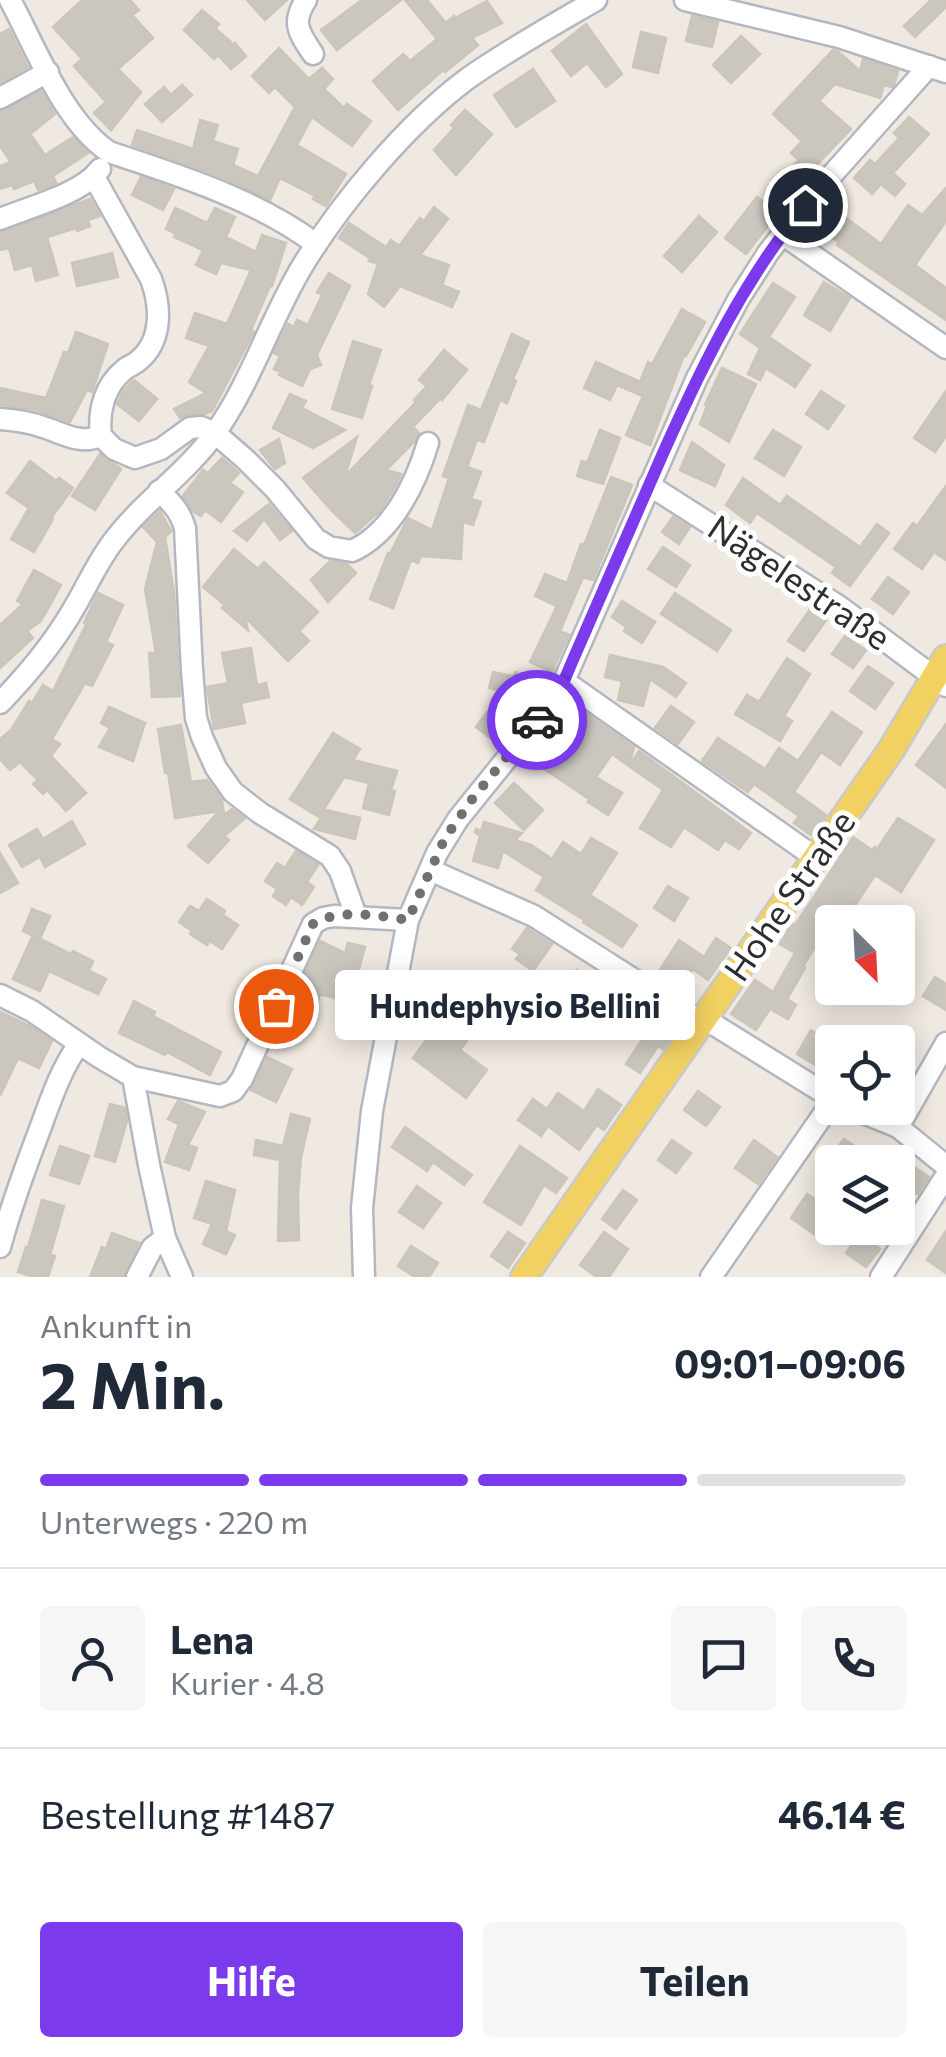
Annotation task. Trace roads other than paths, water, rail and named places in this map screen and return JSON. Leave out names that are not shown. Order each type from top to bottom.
[{"type":"main road","name":"Hohe Straße","points":[[524,1277],[942,674]]},
{"type":"street","points":[[10,0],[82,128],[99,146],[247,203],[316,244]]},
{"type":"street","points":[[306,0],[297,13],[297,27],[313,54]]},
{"type":"street","points":[[0,703],[50,644],[112,542],[215,433],[316,244],[384,157],[444,98],[510,50],[596,0]]},
{"type":"street","points":[[364,1277],[362,1208],[366,1156],[408,920],[445,838],[564,681],[648,485],[722,327],[755,272],[823,184],[938,69],[805,28],[685,0]]},
{"type":"street","points":[[0,98],[48,72]]},
{"type":"street","points":[[0,218],[58,196],[94,177],[109,152]]},
{"type":"street","points":[[94,177],[151,279],[159,319],[153,344],[139,361],[123,370],[101,406],[100,436],[114,449],[134,458],[161,450],[190,428],[201,427],[215,433],[265,479],[316,539],[329,547],[352,551],[370,540],[398,508],[415,480],[428,443]]},
{"type":"street","points":[[782,234],[946,348]]},
{"type":"street","points":[[0,419],[76,438],[100,436]]},
{"type":"street","name":"Nägelestraße","points":[[648,485],[942,674]]},
{"type":"street","points":[[158,491],[175,506],[185,528],[196,718],[216,768],[242,800],[330,856],[340,871],[356,916]]},
{"type":"street","points":[[564,681],[816,858]]},
{"type":"street","points":[[430,870],[534,916],[815,1089]]},
{"type":"street","points":[[0,995],[32,1011],[132,1077],[220,1096],[232,1092],[242,1079],[313,924],[334,916],[408,920]]},
{"type":"street","points":[[946,1042],[898,1126],[946,1166]]},
{"type":"street","points":[[0,1247],[56,1086],[80,1044]]},
{"type":"street","points":[[132,1077],[166,1238],[182,1277]]},
{"type":"street","points":[[711,1277],[815,1125]]},
{"type":"street","points":[[881,1277],[946,1176]]},
{"type":"street","points":[[137,1277],[152,1248],[166,1238]]},
{"type":"place","name":"Hundephysio Bellini","points":[[276,1006]]}]
